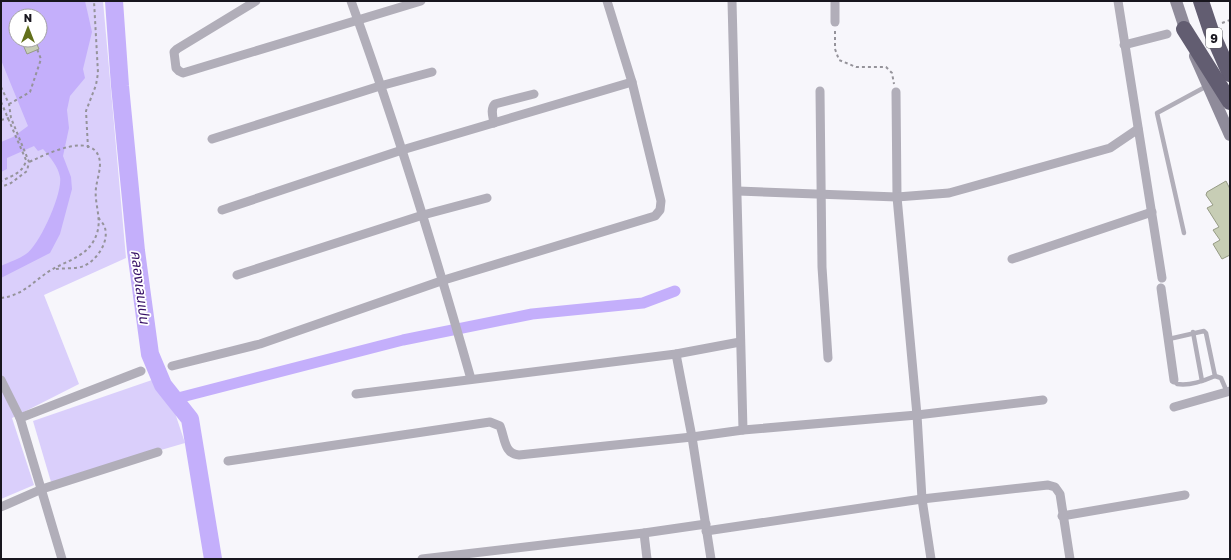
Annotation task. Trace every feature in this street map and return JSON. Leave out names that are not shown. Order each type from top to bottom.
[{"type":"highway","name":"9","points":[[1202,1],[1211,31],[1230,74]]},
{"type":"highway","points":[[1184,29],[1230,102]]},
{"type":"main road","points":[[1176,1],[1184,29],[1207,86],[1230,136]]},
{"type":"street","points":[[256,1],[177,49],[174,52],[174,57],[179,71],[183,73],[421,1]]},
{"type":"street","points":[[351,1],[402,150],[444,280],[471,379]]},
{"type":"street","points":[[172,366],[260,344],[444,280],[654,216],[660,210],[661,201],[632,82],[607,1]]},
{"type":"street","points":[[732,1],[738,191],[740,342],[744,430]]},
{"type":"street","points":[[835,1],[835,22]]},
{"type":"street","points":[[1118,1],[1162,278]]},
{"type":"street","points":[[1124,45],[1167,34]]},
{"type":"street","points":[[212,139],[380,86],[432,72]]},
{"type":"street","points":[[222,210],[402,150],[632,82]]},
{"type":"street","points":[[820,91],[820,194],[828,358]]},
{"type":"street","points":[[896,92],[897,197],[917,415],[922,499],[931,559]]},
{"type":"street","points":[[494,123],[492,107],[495,104],[534,94]]},
{"type":"street","points":[[738,191],[897,197],[949,193],[1110,148],[1138,129]]},
{"type":"street","points":[[237,275],[423,215],[487,198]]},
{"type":"street","points":[[1012,259],[1152,212]]},
{"type":"street","points":[[1161,288],[1174,380]]},
{"type":"street","points":[[356,394],[676,354],[740,342]]},
{"type":"street","points":[[676,354],[692,437],[711,559]]},
{"type":"street","points":[[20,418],[141,371]]},
{"type":"street","points":[[1,380],[20,418],[62,559]]},
{"type":"street","points":[[1174,407],[1229,392]]},
{"type":"street","points":[[228,461],[490,422],[500,426],[508,451],[512,455],[692,437],[744,430],[917,415],[1043,400]]},
{"type":"street","points":[[1,507],[42,489],[158,452]]},
{"type":"street","points":[[422,559],[644,533],[706,528],[922,499],[1048,485],[1055,487],[1060,494],[1062,516],[1070,559]]},
{"type":"street","points":[[1062,516],[1185,495]]},
{"type":"street","points":[[644,533],[647,559]]},
{"type":"lane","points":[[1184,233],[1157,113],[1207,86]]},
{"type":"lane","points":[[1168,339],[1201,330],[1206,333],[1215,376]]},
{"type":"lane","points":[[1193,332],[1202,381]]},
{"type":"lane","points":[[1174,380],[1177,384],[1183,385],[1202,381],[1215,376],[1221,378],[1229,392]]},
{"type":"path","points":[[88,148],[86,111],[96,85],[98,73],[94,1]]},
{"type":"path","points":[[835,22],[835,49],[839,60],[856,67],[886,67],[892,72],[896,92]]},
{"type":"path","points":[[9,104],[30,92],[41,59],[37,50]]},
{"type":"path","points":[[1,87],[9,104],[10,118],[14,132],[29,162],[27,171],[11,183],[1,188]]},
{"type":"path","points":[[1,102],[17,131],[26,160],[25,166],[20,171],[1,181]]},
{"type":"path","points":[[1,120],[10,118]]},
{"type":"path","points":[[1,298],[25,291],[53,269],[75,260],[85,251],[97,235],[98,216],[96,189],[100,163],[98,156],[88,148],[72,145],[29,162]]},
{"type":"path","points":[[53,269],[84,266],[98,255],[104,244],[105,228],[98,216]]},
{"type":"shaded area","points":[[1,1],[103,1],[126,258],[44,295],[79,384],[12,418],[34,485],[1,499]]},
{"type":"shaded area","points":[[1,1],[85,1],[92,32],[83,69],[85,78],[70,96],[67,110],[69,128],[63,156],[71,177],[72,189],[60,234],[50,253],[1,278],[1,266],[26,254],[37,241],[54,206],[60,185],[60,177],[56,165],[43,149],[38,151],[34,146],[7,158],[7,169],[1,172],[1,142],[13,137],[28,126],[1,60]]},
{"type":"shaded area","points":[[152,380],[174,410],[185,443],[51,482],[33,421]]},
{"type":"building","points":[[24,48],[39,48],[39,49],[27,54]]},
{"type":"building","points":[[1226,181],[1230,189],[1230,255],[1222,259],[1213,244],[1220,240],[1213,230],[1219,227],[1207,208],[1213,205],[1206,195],[1207,192]]},
{"type":"waterway","name":"คลองเลนเปน","points":[[114,1],[120,86],[136,251],[150,354],[163,385],[190,419],[213,559]]},
{"type":"waterway","points":[[174,399],[403,340],[532,314],[643,303],[675,291]]}]
